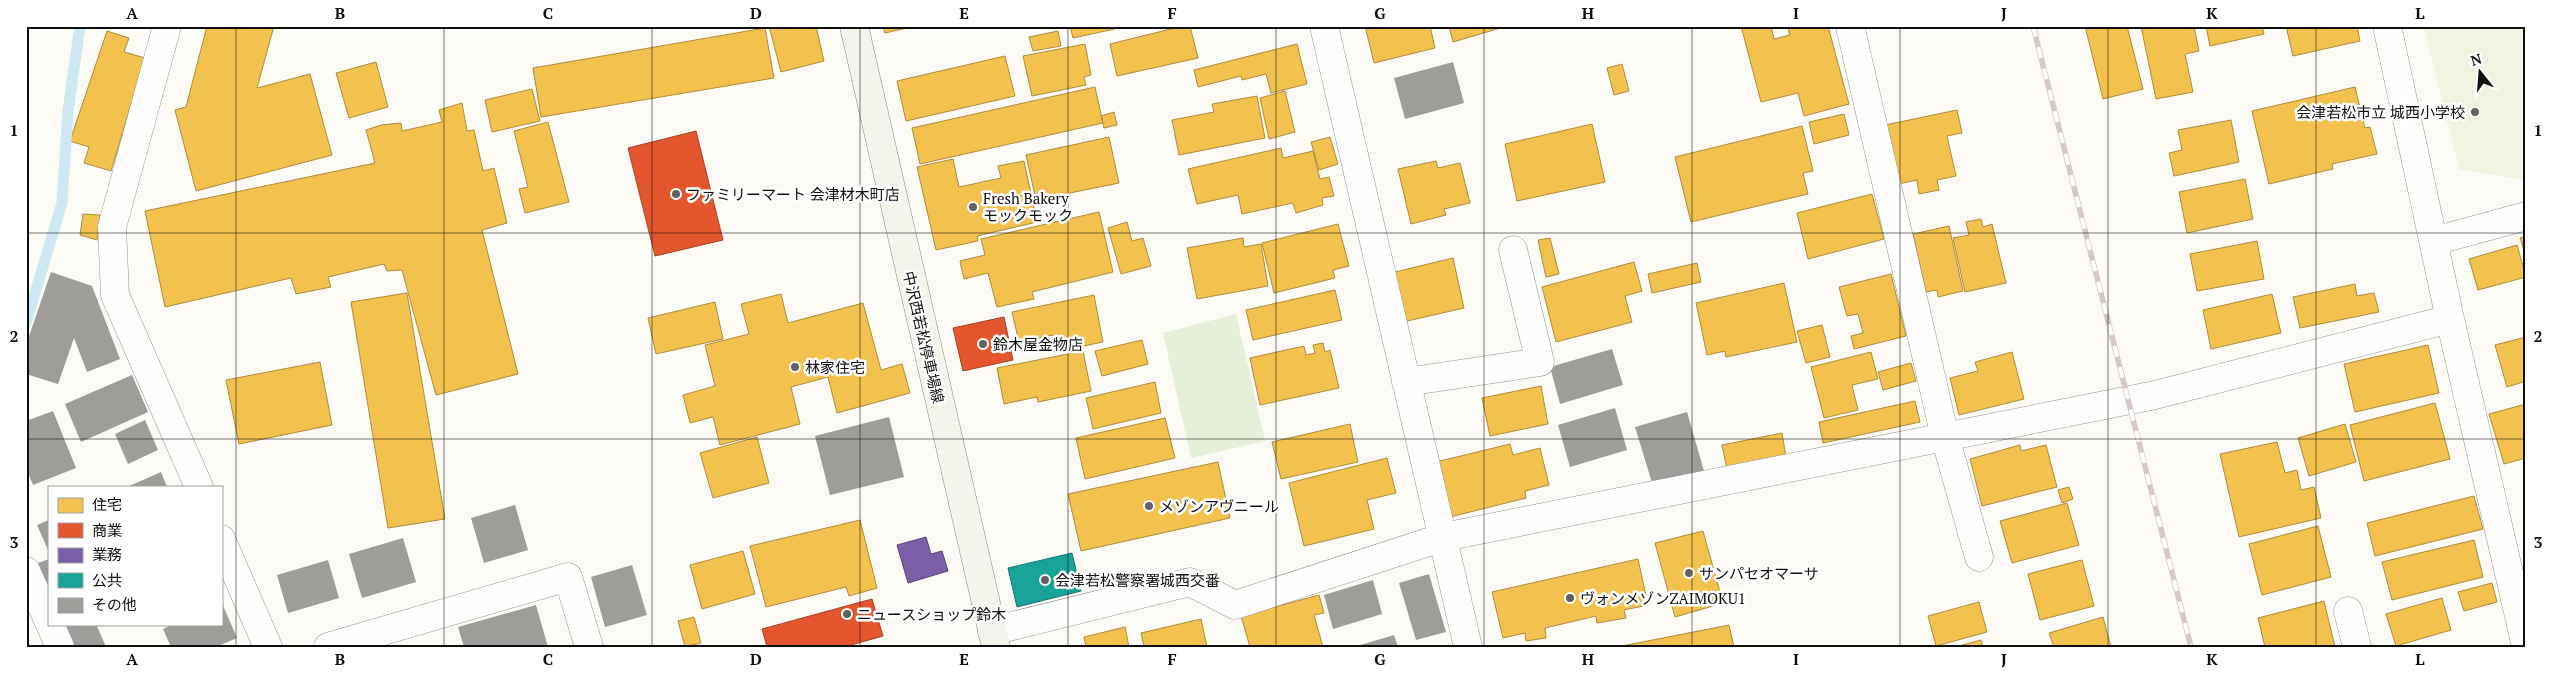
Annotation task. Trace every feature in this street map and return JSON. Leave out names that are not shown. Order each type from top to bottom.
[{"type":"main road","name":"中沢西若松停車場線","points":[[854,26],[994,639]]},
{"type":"street","points":[[167,26],[112,227],[115,294],[199,486]]},
{"type":"street","points":[[1324,26],[1468,647]]},
{"type":"street","points":[[1850,26],[1945,437],[1979,557]]},
{"type":"street","points":[[2387,26],[2450,319],[2526,646]]},
{"type":"street","points":[[2434,241],[2526,216]]},
{"type":"street","points":[[1406,382],[1540,362],[1512,250]]},
{"type":"street","points":[[994,639],[1190,582],[1235,605],[1444,537],[2155,395],[2450,319]]},
{"type":"street","points":[[222,540],[268,647]]},
{"type":"street","points":[[26,571],[48,621]]},
{"type":"street","points":[[328,647],[568,577],[589,647]]},
{"type":"street","points":[[2348,611],[2357,647]]},
{"type":"street","points":[[50,626],[60,647]]},
{"type":"green space","name":"会津若松市立 城西小学校","points":[[2424,26],[2526,26],[2526,180],[2459,169]]},
{"type":"green space","points":[[1236,314],[1265,441],[1191,458],[1163,333]]},
{"type":"building: 住宅","points":[[207,26],[274,26],[257,88],[310,74],[332,155],[196,191],[175,110],[186,107]]},
{"type":"building: 住宅","points":[[769,26],[816,26],[824,61],[781,72]]},
{"type":"building: 住宅","points":[[883,26],[916,26],[885,33]]},
{"type":"building: 住宅","points":[[1070,26],[1128,26],[1073,38]]},
{"type":"building: 住宅","points":[[1183,26],[1190,26],[1198,58],[1117,76],[1110,44]]},
{"type":"building: 住宅","points":[[1365,26],[1430,26],[1435,48],[1374,63]]},
{"type":"building: 住宅","points":[[1449,26],[1507,26],[1453,42]]},
{"type":"building: 住宅","points":[[1741,26],[1771,26],[1774,39],[1790,35],[1787,26],[1828,26],[1849,104],[1804,116],[1798,93],[1761,102]]},
{"type":"building: 住宅","points":[[2085,26],[2127,26],[2143,89],[2103,99]]},
{"type":"building: 住宅","points":[[2141,26],[2194,26],[2199,51],[2185,54],[2193,92],[2156,99]]},
{"type":"building: 住宅","points":[[2206,26],[2262,26],[2264,34],[2210,46]]},
{"type":"building: 住宅","points":[[2286,26],[2357,26],[2360,41],[2293,56]]},
{"type":"building: 住宅","points":[[765,28],[774,78],[541,117],[533,68]]},
{"type":"building: 住宅","points":[[107,31],[129,38],[124,52],[145,58],[111,171],[84,163],[89,147],[70,141]]},
{"type":"building: 住宅","points":[[1058,31],[1061,46],[1033,51],[1029,37]]},
{"type":"building: 住宅","points":[[1085,44],[1091,75],[1084,77],[1086,85],[1032,96],[1023,56]]},
{"type":"building: 住宅","points":[[1297,44],[1307,84],[1271,93],[1266,74],[1242,80],[1241,76],[1198,87],[1194,70]]},
{"type":"building: 住宅","points":[[1005,56],[1015,96],[906,121],[897,81]]},
{"type":"building: 住宅","points":[[376,62],[388,107],[349,118],[336,73]]},
{"type":"building: 住宅","points":[[1622,64],[1629,91],[1614,95],[1607,68]]},
{"type":"building: 住宅","points":[[1095,87],[1103,123],[920,164],[912,128]]},
{"type":"building: 住宅","points":[[2355,87],[2365,128],[2370,127],[2377,154],[2332,164],[2333,169],[2269,184],[2252,111]]},
{"type":"building: 住宅","points":[[532,89],[540,121],[492,132],[485,100]]},
{"type":"building: 住宅","points":[[1285,91],[1295,132],[1269,139],[1260,98]]},
{"type":"building: 住宅","points":[[1257,96],[1265,138],[1179,155],[1172,120],[1214,112],[1212,104]]},
{"type":"building: 住宅","points":[[462,103],[467,131],[474,130],[483,171],[494,168],[507,223],[482,230],[518,374],[436,395],[402,270],[387,271],[384,264],[328,277],[331,287],[296,294],[291,278],[165,307],[145,211],[375,163],[366,130],[381,125],[401,123],[402,131],[442,122],[439,110]]},
{"type":"building: 住宅","points":[[1957,110],[1962,133],[1947,136],[1956,176],[1937,180],[1939,190],[1919,194],[1917,180],[1898,184],[1885,125]]},
{"type":"building: 住宅","points":[[1114,112],[1117,125],[1104,128],[1101,116]]},
{"type":"building: 住宅","points":[[1844,114],[1849,135],[1814,144],[1809,122]]},
{"type":"building: 住宅","points":[[2231,120],[2239,162],[2174,176],[2169,153],[2182,150],[2178,130]]},
{"type":"building: 住宅","points":[[548,122],[569,202],[525,213],[519,189],[528,187],[514,131]]},
{"type":"building: 住宅","points":[[1592,124],[1605,182],[1517,201],[1505,144]]},
{"type":"building: 住宅","points":[[1802,126],[1813,171],[1803,173],[1808,194],[1691,222],[1675,157]]},
{"type":"building: 住宅","points":[[1109,137],[1119,183],[1036,200],[1026,155]]},
{"type":"building: 住宅","points":[[1330,137],[1338,164],[1319,170],[1311,142]]},
{"type":"building: 住宅","points":[[1281,148],[1283,158],[1313,151],[1320,179],[1329,177],[1334,196],[1322,198],[1323,205],[1296,213],[1293,203],[1242,214],[1238,195],[1197,204],[1188,169]]},
{"type":"building: 住宅","points":[[953,159],[959,187],[1001,178],[998,166],[1024,161],[1037,222],[977,236],[978,241],[936,250],[917,167]]},
{"type":"building: 住宅","points":[[1436,161],[1438,168],[1460,163],[1470,203],[1444,209],[1446,215],[1411,224],[1398,169]]},
{"type":"building: 住宅","points":[[2245,179],[2253,219],[2187,233],[2179,192]]},
{"type":"building: 住宅","points":[[1872,194],[1884,239],[1808,259],[1797,213]]},
{"type":"building: 住宅","points":[[1099,212],[1113,272],[1032,292],[1034,299],[997,307],[988,273],[964,279],[960,261],[985,255],[981,239]]},
{"type":"building: 住宅","points":[[83,214],[100,215],[97,240],[80,235]]},
{"type":"building: 住宅","points":[[1981,219],[1983,227],[1992,224],[2006,283],[1965,292],[1953,238],[1969,235],[1966,222]]},
{"type":"building: 住宅","points":[[1127,222],[1132,241],[1143,238],[1151,266],[1121,274],[1108,228]]},
{"type":"building: 住宅","points":[[1338,224],[1349,266],[1333,270],[1335,278],[1274,293],[1262,243]]},
{"type":"building: 住宅","points":[[1949,226],[1963,291],[1938,297],[1937,290],[1926,292],[1913,234]]},
{"type":"building: 住宅","points":[[2526,236],[2526,257],[2520,238]]},
{"type":"building: 住宅","points":[[1243,238],[1244,247],[1261,244],[1268,286],[1197,299],[1187,248]]},
{"type":"building: 住宅","points":[[1550,238],[1559,274],[1546,277],[1538,240]]},
{"type":"building: 住宅","points":[[2257,241],[2264,279],[2197,291],[2190,254]]},
{"type":"building: 住宅","points":[[2517,245],[2526,277],[2478,290],[2469,259]]},
{"type":"building: 住宅","points":[[1453,258],[1464,308],[1403,322],[1391,273]]},
{"type":"building: 住宅","points":[[1634,262],[1642,291],[1625,296],[1632,322],[1556,342],[1542,287]]},
{"type":"building: 住宅","points":[[1697,263],[1701,282],[1652,293],[1648,274]]},
{"type":"building: 住宅","points":[[1891,274],[1906,336],[1854,349],[1851,336],[1863,333],[1858,314],[1847,316],[1839,287]]},
{"type":"building: 住宅","points":[[1784,283],[1797,342],[1726,357],[1725,351],[1707,355],[1696,303]]},
{"type":"building: 住宅","points":[[2355,284],[2357,296],[2374,293],[2379,312],[2300,328],[2293,297]]},
{"type":"building: 住宅","points":[[1335,290],[1342,320],[1253,340],[1246,310]]},
{"type":"building: 住宅","points":[[407,293],[445,519],[388,528],[351,302]]},
{"type":"building: 住宅","name":"林家住宅","points":[[781,294],[788,323],[863,303],[881,370],[902,364],[910,393],[837,413],[828,377],[791,387],[800,424],[720,445],[713,417],[690,423],[683,395],[715,386],[705,345],[749,334],[741,304]]},
{"type":"building: 住宅","points":[[2272,294],[2281,333],[2211,349],[2203,310]]},
{"type":"building: 住宅","points":[[1094,295],[1103,342],[1069,349],[1067,339],[1055,341],[1053,335],[1019,342],[1012,312]]},
{"type":"building: 住宅","points":[[715,302],[723,339],[656,354],[648,318]]},
{"type":"building: 住宅","points":[[1822,325],[1830,357],[1806,363],[1797,331]]},
{"type":"building: 住宅","points":[[2526,337],[2526,381],[2507,387],[2495,345]]},
{"type":"building: 住宅","points":[[1142,340],[1148,364],[1102,376],[1095,351]]},
{"type":"building: 住宅","points":[[1323,343],[1325,352],[1330,350],[1339,388],[1260,405],[1250,358],[1304,346],[1306,355],[1315,353],[1313,345]]},
{"type":"building: 住宅","points":[[2428,345],[2439,393],[2355,412],[2344,364]]},
{"type":"building: 住宅","points":[[1083,351],[1091,391],[1038,402],[1037,397],[1004,404],[997,368]]},
{"type":"building: 住宅","points":[[1871,352],[1878,379],[1852,385],[1858,410],[1824,418],[1811,367]]},
{"type":"building: 住宅","points":[[2012,352],[2024,399],[1959,415],[1950,378],[1978,371],[1975,362]]},
{"type":"building: 住宅","points":[[320,362],[332,425],[239,444],[226,380]]},
{"type":"building: 住宅","points":[[1911,363],[1916,381],[1883,390],[1878,372]]},
{"type":"building: 住宅","points":[[1155,382],[1161,413],[1093,429],[1086,398]]},
{"type":"building: 住宅","points":[[1541,386],[1548,424],[1490,436],[1482,398]]},
{"type":"building: 住宅","points":[[1915,401],[1920,422],[1823,443],[1819,422]]},
{"type":"building: 住宅","points":[[2435,403],[2450,459],[2364,481],[2350,425]]},
{"type":"building: 住宅","points":[[2526,404],[2526,458],[2504,464],[2489,414]]},
{"type":"building: 住宅","points":[[1165,418],[1175,458],[1085,479],[1076,438]]},
{"type":"building: 住宅","points":[[1350,424],[1358,462],[1281,479],[1272,442]]},
{"type":"building: 住宅","points":[[2345,424],[2356,462],[2309,476],[2298,438]]},
{"type":"building: 住宅","points":[[1782,433],[1786,457],[1727,469],[1722,445]]},
{"type":"building: 住宅","points":[[757,437],[769,483],[713,498],[700,453]]},
{"type":"building: 住宅","points":[[2277,442],[2285,473],[2297,470],[2301,490],[2314,487],[2321,518],[2239,537],[2220,454]]},
{"type":"building: 住宅","points":[[1510,444],[1513,455],[1540,448],[1549,485],[1525,491],[1526,498],[1450,517],[1436,462]]},
{"type":"building: 住宅","points":[[2020,445],[2021,451],[2046,445],[2057,487],[1982,506],[1970,459]]},
{"type":"building: 住宅","points":[[1387,458],[1396,493],[1367,500],[1374,529],[1304,546],[1289,483]]},
{"type":"building: 住宅","name":"メゾンアヴニール","points":[[1218,462],[1230,518],[1081,551],[1068,494]]},
{"type":"building: 住宅","points":[[2069,487],[2073,499],[2062,503],[2058,490]]},
{"type":"building: 住宅","points":[[2474,496],[2483,529],[2375,556],[2367,523]]},
{"type":"building: 住宅","points":[[2067,503],[2079,545],[2012,563],[2000,521]]},
{"type":"building: 住宅","points":[[860,520],[877,588],[849,596],[846,587],[766,607],[750,546]]},
{"type":"building: 住宅","points":[[2318,526],[2331,577],[2262,595],[2249,544]]},
{"type":"building: 住宅","name":"サンパセオマーサ","points":[[1703,531],[1723,603],[1675,617],[1655,543]]},
{"type":"building: 住宅","points":[[2474,540],[2483,577],[2392,600],[2382,562]]},
{"type":"building: 住宅","points":[[743,551],[755,594],[702,609],[690,565]]},
{"type":"building: 住宅","name":"ヴォンメゾンZAIMOKU1","points":[[1638,559],[1648,605],[1624,610],[1626,618],[1597,623],[1596,616],[1545,628],[1546,638],[1526,641],[1525,633],[1503,638],[1492,592]]},
{"type":"building: 住宅","points":[[2082,560],[2094,606],[2040,620],[2028,574]]},
{"type":"building: 住宅","points":[[2492,583],[2497,602],[2464,611],[2458,592]]},
{"type":"building: 住宅","points":[[1319,595],[1324,613],[1314,615],[1323,647],[1250,647],[1241,616]]},
{"type":"building: 住宅","points":[[2442,598],[2451,630],[2396,646],[2386,614]]},
{"type":"building: 住宅","points":[[2324,601],[2335,647],[2265,647],[2258,618]]},
{"type":"building: 住宅","points":[[1979,602],[1987,632],[1936,646],[1928,616]]},
{"type":"building: 住宅","points":[[694,617],[701,643],[685,647],[678,621]]},
{"type":"building: 住宅","points":[[2103,617],[2111,647],[2054,647],[2049,633]]},
{"type":"building: 住宅","points":[[1201,619],[1207,647],[1144,647],[1141,633]]},
{"type":"building: 住宅","points":[[1729,625],[1734,647],[1617,647]]},
{"type":"building: 住宅","points":[[1125,627],[1129,647],[1086,647],[1084,637]]},
{"type":"building: 住宅","points":[[1981,640],[1983,647],[1955,647]]},
{"type":"building: 商業","name":"ファミリーマート 会津材木町店","points":[[696,131],[723,240],[655,256],[628,148]]},
{"type":"building: 商業","name":"鈴木屋金物店","points":[[1004,317],[1013,360],[963,371],[953,328]]},
{"type":"building: 商業","name":"ニュースショップ鈴木","points":[[872,599],[883,636],[844,647],[767,647],[762,629]]},
{"type":"building: 業務","points":[[926,537],[931,554],[942,551],[948,571],[908,583],[897,545]]},
{"type":"building: 公共","name":"会津若松警察署城西交番","points":[[1072,553],[1081,591],[1017,607],[1008,568]]},
{"type":"building: その他","points":[[1453,62],[1464,103],[1405,119],[1394,78]]},
{"type":"building: その他","points":[[51,272],[92,286],[120,359],[87,372],[74,338],[58,384],[26,374],[26,345]]},
{"type":"building: その他","points":[[1612,349],[1623,385],[1560,404],[1550,367]]},
{"type":"building: その他","points":[[132,375],[148,412],[81,442],[65,404]]},
{"type":"building: その他","points":[[1615,408],[1627,450],[1570,467],[1558,425]]},
{"type":"building: その他","points":[[53,411],[76,468],[33,485],[26,468],[26,421]]},
{"type":"building: その他","points":[[1687,412],[1704,471],[1653,486],[1635,427]]},
{"type":"building: その他","points":[[889,417],[904,477],[830,495],[815,436]]},
{"type":"building: その他","points":[[145,420],[158,450],[128,464],[115,434]]},
{"type":"building: その他","points":[[161,472],[167,486],[129,486]]},
{"type":"building: その他","points":[[515,505],[528,550],[484,563],[471,518]]},
{"type":"building: その他","points":[[48,520],[48,550],[37,525]]},
{"type":"building: その他","points":[[403,538],[416,582],[362,598],[349,554]]},
{"type":"building: その他","points":[[48,559],[48,587],[38,563]]},
{"type":"building: その他","points":[[328,560],[339,598],[288,613],[277,575]]},
{"type":"building: その他","points":[[632,565],[647,615],[605,627],[591,577]]},
{"type":"building: その他","points":[[1429,574],[1446,632],[1416,640],[1399,583]]},
{"type":"building: その他","points":[[1373,580],[1382,614],[1333,629],[1324,595]]},
{"type":"building: その他","points":[[222,603],[237,638],[216,647],[171,647],[163,629],[169,626],[222,626]]},
{"type":"building: その他","points":[[536,605],[548,647],[464,647],[458,627]]},
{"type":"building: その他","points":[[65,626],[97,626],[106,647],[75,647]]},
{"type":"building: その他","points":[[1394,635],[1398,647],[1357,647],[1357,646]]},
{"type":"waterway","points":[[26,323],[62,203],[68,111],[80,26]]},
{"type":"railway","points":[[2033,26],[2191,647]]},
{"type":"place","name":"会津若松市立 城西小学校","points":[[2475,112]]},
{"type":"place","name":"ファミリーマート 会津材木町店","points":[[676,194]]},
{"type":"place","name":"Fresh Bakery モックモック","points":[[973,207]]},
{"type":"place","name":"鈴木屋金物店","points":[[983,344]]},
{"type":"place","name":"林家住宅","points":[[795,367]]},
{"type":"place","name":"メゾンアヴニール","points":[[1149,506]]},
{"type":"place","name":"サンパセオマーサ","points":[[1689,573]]},
{"type":"place","name":"会津若松警察署城西交番","points":[[1045,580]]},
{"type":"place","name":"ヴォンメゾンZAIMOKU1","points":[[1570,598]]},
{"type":"place","name":"ニュースショップ鈴木","points":[[847,614]]}]
